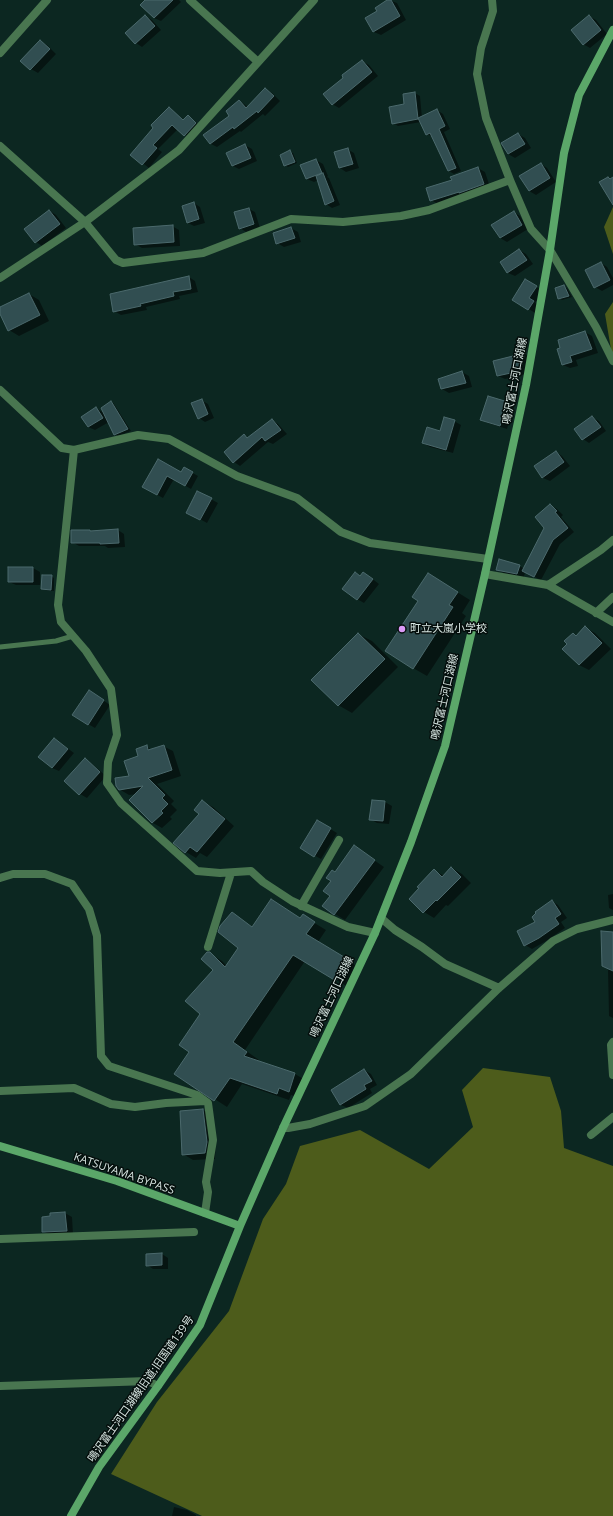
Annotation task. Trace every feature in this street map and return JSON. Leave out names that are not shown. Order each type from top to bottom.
[{"type":"main road","name":"鳴沢富士河口湖線","points":[[240,1226],[283,1128],[382,918],[445,746],[485,574],[526,385],[550,250],[564,153],[579,95],[613,30]]},
{"type":"main road","name":"KATSUYAMA BYPASS","points":[[0,1146],[117,1182],[240,1226]]},
{"type":"main road","name":"鳴沢富士河口湖線旧道;旧国道139号","points":[[71,1516],[99,1467],[200,1325],[240,1226]]},
{"type":"street","points":[[0,53],[47,0]]},
{"type":"street","points":[[190,0],[258,62]]},
{"type":"street","points":[[0,278],[86,222],[179,150],[314,0]]},
{"type":"street","points":[[492,0],[493,11],[481,48],[477,74],[486,118],[531,229],[550,250],[596,327],[613,361]]},
{"type":"street","points":[[0,146],[86,222],[116,260],[123,263],[203,253],[291,219],[343,222],[401,216],[429,210],[510,180]]},
{"type":"street","points":[[0,390],[62,448],[74,450],[138,435],[169,439],[237,476],[297,498],[341,532],[370,543],[488,559]]},
{"type":"street","points":[[74,450],[58,605],[61,622],[86,651],[111,689],[117,735],[108,762],[107,783],[121,803],[197,871],[251,871],[263,882],[301,906],[348,927],[375,933]]},
{"type":"street","points":[[548,585],[601,550],[613,540]]},
{"type":"street","points":[[485,574],[548,585],[613,622]]},
{"type":"street","points":[[596,613],[613,597]]},
{"type":"street","points":[[301,906],[339,840]]},
{"type":"street","points":[[208,947],[231,872]]},
{"type":"street","points":[[0,878],[13,874],[45,874],[72,884],[89,909],[97,936],[100,1056],[109,1066],[197,1095],[208,1103],[214,1140],[206,1182],[208,1192],[205,1214]]},
{"type":"street","points":[[382,918],[396,930],[445,964],[499,988]]},
{"type":"street","points":[[283,1128],[310,1124],[365,1106],[411,1074],[499,988],[553,941],[577,929],[613,920]]},
{"type":"street","points":[[613,1042],[611,1045],[613,1075]]},
{"type":"street","points":[[0,1091],[74,1088],[111,1104],[135,1107],[166,1103],[205,1101]]},
{"type":"street","points":[[592,1135],[613,1117]]},
{"type":"street","points":[[0,1239],[194,1232]]},
{"type":"street","points":[[0,1386],[148,1381],[158,1386]]},
{"type":"lane","points":[[0,647],[56,641],[72,636]]},
{"type":"green space","points":[[613,207],[613,254],[604,227]]},
{"type":"green space","points":[[613,302],[613,361],[605,314]]},
{"type":"green space","points":[[483,1068],[550,1077],[561,1111],[564,1148],[613,1166],[613,1516],[202,1516],[111,1474],[157,1402],[229,1311],[263,1219],[286,1184],[300,1146],[360,1130],[429,1169],[473,1127],[462,1090]]},
{"type":"building","points":[[145,0],[173,0],[154,18],[140,5]]},
{"type":"building","points":[[387,0],[391,0],[400,16],[373,32],[365,18],[377,11],[375,8]]},
{"type":"building","points":[[145,15],[155,26],[135,44],[125,33]]},
{"type":"building","points":[[589,15],[601,30],[583,45],[571,30]]},
{"type":"building","points":[[40,40],[50,49],[30,70],[20,61]]},
{"type":"building","points":[[362,60],[372,72],[332,105],[323,94],[343,78],[342,75]]},
{"type":"building","points":[[265,88],[274,96],[258,113],[257,111],[234,129],[233,127],[210,144],[203,135],[229,116],[226,111],[239,100],[246,108]]},
{"type":"building","points":[[415,92],[418,119],[392,124],[389,107],[404,104],[403,94]]},
{"type":"building","points":[[169,107],[183,120],[188,115],[196,123],[184,136],[172,125],[153,145],[157,148],[142,165],[130,155],[153,128],[151,125]]},
{"type":"building","points":[[437,109],[445,126],[439,129],[456,168],[448,171],[430,133],[426,135],[418,118]]},
{"type":"building","points":[[518,133],[525,144],[508,154],[501,143]]},
{"type":"building","points":[[245,144],[251,158],[232,166],[226,153]]},
{"type":"building","points":[[348,148],[353,164],[339,168],[334,152]]},
{"type":"building","points":[[290,150],[295,162],[284,166],[280,155]]},
{"type":"building","points":[[316,159],[322,173],[306,179],[300,165]]},
{"type":"building","points":[[541,163],[550,178],[529,191],[519,176]]},
{"type":"building","points":[[478,167],[484,184],[430,201],[426,188],[452,180],[450,177]]},
{"type":"building","points":[[323,173],[334,201],[325,205],[316,176]]},
{"type":"building","points":[[608,177],[610,179],[613,177],[613,205],[599,182]]},
{"type":"building","points":[[194,202],[199,219],[187,223],[182,206]]},
{"type":"building","points":[[249,208],[254,224],[239,229],[234,212]]},
{"type":"building","points":[[49,210],[60,224],[35,243],[24,229]]},
{"type":"building","points":[[514,211],[522,225],[500,238],[491,225]]},
{"type":"building","points":[[173,225],[174,242],[134,245],[133,228]]},
{"type":"building","points":[[291,227],[295,238],[276,244],[273,233]]},
{"type":"building","points":[[519,249],[527,260],[507,273],[500,262]]},
{"type":"building","points":[[601,262],[610,280],[594,288],[585,270]]},
{"type":"building","points":[[189,276],[191,289],[173,292],[174,296],[140,304],[141,306],[113,312],[110,294]]},
{"type":"building","points":[[525,279],[537,286],[529,298],[534,301],[528,310],[512,300]]},
{"type":"building","points":[[564,285],[569,296],[558,299],[555,288]]},
{"type":"building","points":[[29,293],[40,315],[8,331],[0,314],[0,307]]},
{"type":"building","points":[[585,331],[592,349],[570,356],[572,362],[562,365],[557,349],[560,348],[558,340]]},
{"type":"building","points":[[525,353],[520,371],[497,376],[493,361]]},
{"type":"building","points":[[462,371],[466,383],[441,389],[438,379]]},
{"type":"building","points":[[488,396],[508,402],[500,426],[480,420]]},
{"type":"building","points":[[202,399],[208,414],[198,419],[191,403]]},
{"type":"building","points":[[111,401],[128,429],[114,435],[101,408]]},
{"type":"building","points":[[96,407],[103,418],[88,427],[81,417]]},
{"type":"building","points":[[592,416],[601,427],[582,440],[574,429]]},
{"type":"building","points":[[444,417],[455,420],[446,450],[422,443],[427,427],[440,431]]},
{"type":"building","points":[[272,419],[281,430],[265,441],[262,437],[233,463],[224,452],[244,434],[247,438]]},
{"type":"building","points":[[556,451],[564,462],[542,478],[534,466]]},
{"type":"building","points":[[158,459],[181,472],[184,467],[193,472],[185,486],[167,476],[157,495],[142,487]]},
{"type":"building","points":[[197,491],[212,498],[200,520],[186,513]]},
{"type":"building","points":[[550,504],[557,511],[555,512],[568,528],[553,540],[534,577],[522,571],[544,528],[535,517]]},
{"type":"building","points":[[118,529],[119,543],[71,543],[71,530],[90,531]]},
{"type":"building","points":[[499,559],[520,565],[517,574],[496,570]]},
{"type":"building","points":[[8,567],[33,567],[33,582],[8,582]]},
{"type":"building","points":[[355,572],[360,576],[363,572],[373,579],[357,600],[342,589]]},
{"type":"building","points":[[428,573],[458,592],[449,605],[453,607],[413,669],[385,651],[418,601],[412,597]]},
{"type":"building","points":[[42,575],[52,575],[51,590],[41,589]]},
{"type":"building","points":[[585,626],[602,643],[579,665],[562,649],[567,644],[564,641],[573,633],[576,636]]},
{"type":"building","points":[[358,633],[385,659],[338,706],[311,680]]},
{"type":"building","points":[[89,690],[104,700],[88,725],[72,715]]},
{"type":"building","points":[[54,738],[68,749],[52,768],[38,757]]},
{"type":"building","points":[[147,745],[148,750],[164,745],[172,770],[148,778],[165,795],[162,798],[168,804],[161,811],[163,813],[152,823],[129,800],[143,786],[119,790],[116,786],[115,778],[129,776],[124,761],[138,756],[136,749]]},
{"type":"building","points":[[85,758],[100,772],[79,795],[64,781]]},
{"type":"building","points":[[202,800],[225,819],[197,852],[190,847],[185,853],[173,843],[199,814],[194,810]]},
{"type":"building","points":[[372,800],[385,801],[383,821],[369,820]]},
{"type":"building","points":[[317,820],[331,828],[314,857],[300,848]]},
{"type":"building","points":[[354,845],[375,860],[334,915],[322,906],[330,896],[323,891],[331,881],[326,878],[332,870],[335,872]]},
{"type":"building","points":[[451,867],[461,877],[423,913],[409,899],[419,888],[417,887],[434,869],[442,877]]},
{"type":"building","points":[[271,899],[300,918],[303,914],[315,922],[306,934],[349,960],[336,981],[293,955],[233,1042],[247,1052],[244,1056],[295,1073],[289,1092],[279,1088],[277,1094],[230,1078],[214,1101],[174,1074],[189,1052],[179,1045],[200,1014],[185,1001],[213,970],[201,959],[207,952],[210,952],[225,967],[238,948],[218,932],[220,926],[232,912],[252,927]]},
{"type":"building","points":[[552,900],[561,914],[555,918],[559,924],[539,938],[524,946],[517,931],[535,922],[532,917],[536,913],[535,912]]},
{"type":"building","points":[[601,931],[613,932],[613,971],[602,966]]},
{"type":"building","points":[[364,1069],[372,1081],[364,1085],[366,1089],[340,1105],[331,1090]]},
{"type":"building","points":[[203,1109],[207,1142],[205,1153],[182,1155],[180,1111]]},
{"type":"building","points":[[65,1212],[67,1231],[42,1232],[42,1217],[50,1216],[50,1213]]},
{"type":"building","points":[[162,1253],[162,1265],[146,1266],[146,1254]]},
{"type":"place","name":"町立大嵐小学校","points":[[402,629]]}]
